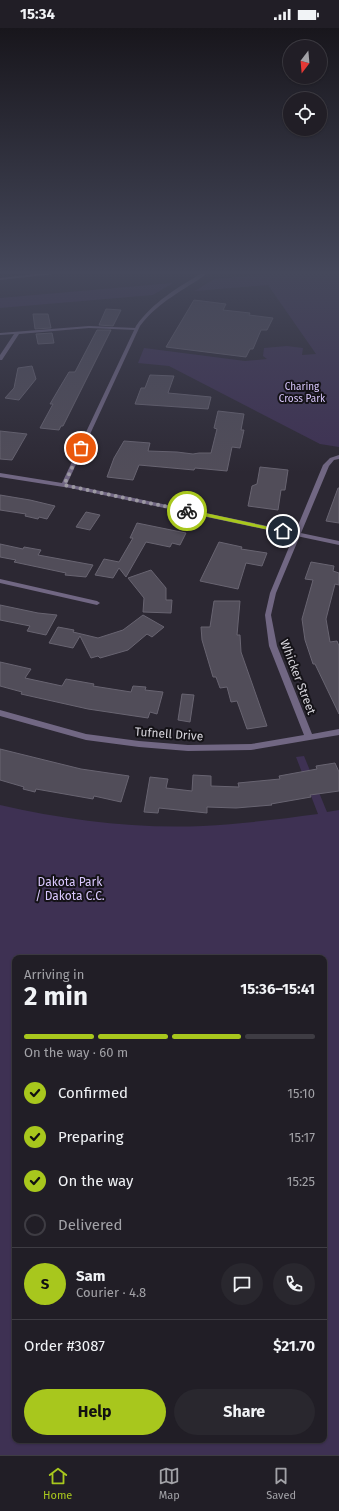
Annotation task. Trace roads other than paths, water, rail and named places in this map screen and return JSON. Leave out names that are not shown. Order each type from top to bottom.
[{"type":"street","points":[[0,359],[13,340]]},
{"type":"street","points":[[64,485],[131,340]]},
{"type":"street","name":"Whicker Street","points":[[309,737],[273,646],[269,624],[269,606],[326,465],[332,459],[339,457]]},
{"type":"street","points":[[0,475],[64,485],[339,543]]},
{"type":"street","points":[[0,581],[97,603]]},
{"type":"street","name":"Tufnell Drive","points":[[0,713],[86,737],[163,746],[214,748],[251,747],[339,732]]},
{"type":"park label","name":"Charing Cross Park","points":[[302,392]]},
{"type":"park label","name":"Dakota Park / Dakota C.C.","points":[[70,889]]}]
